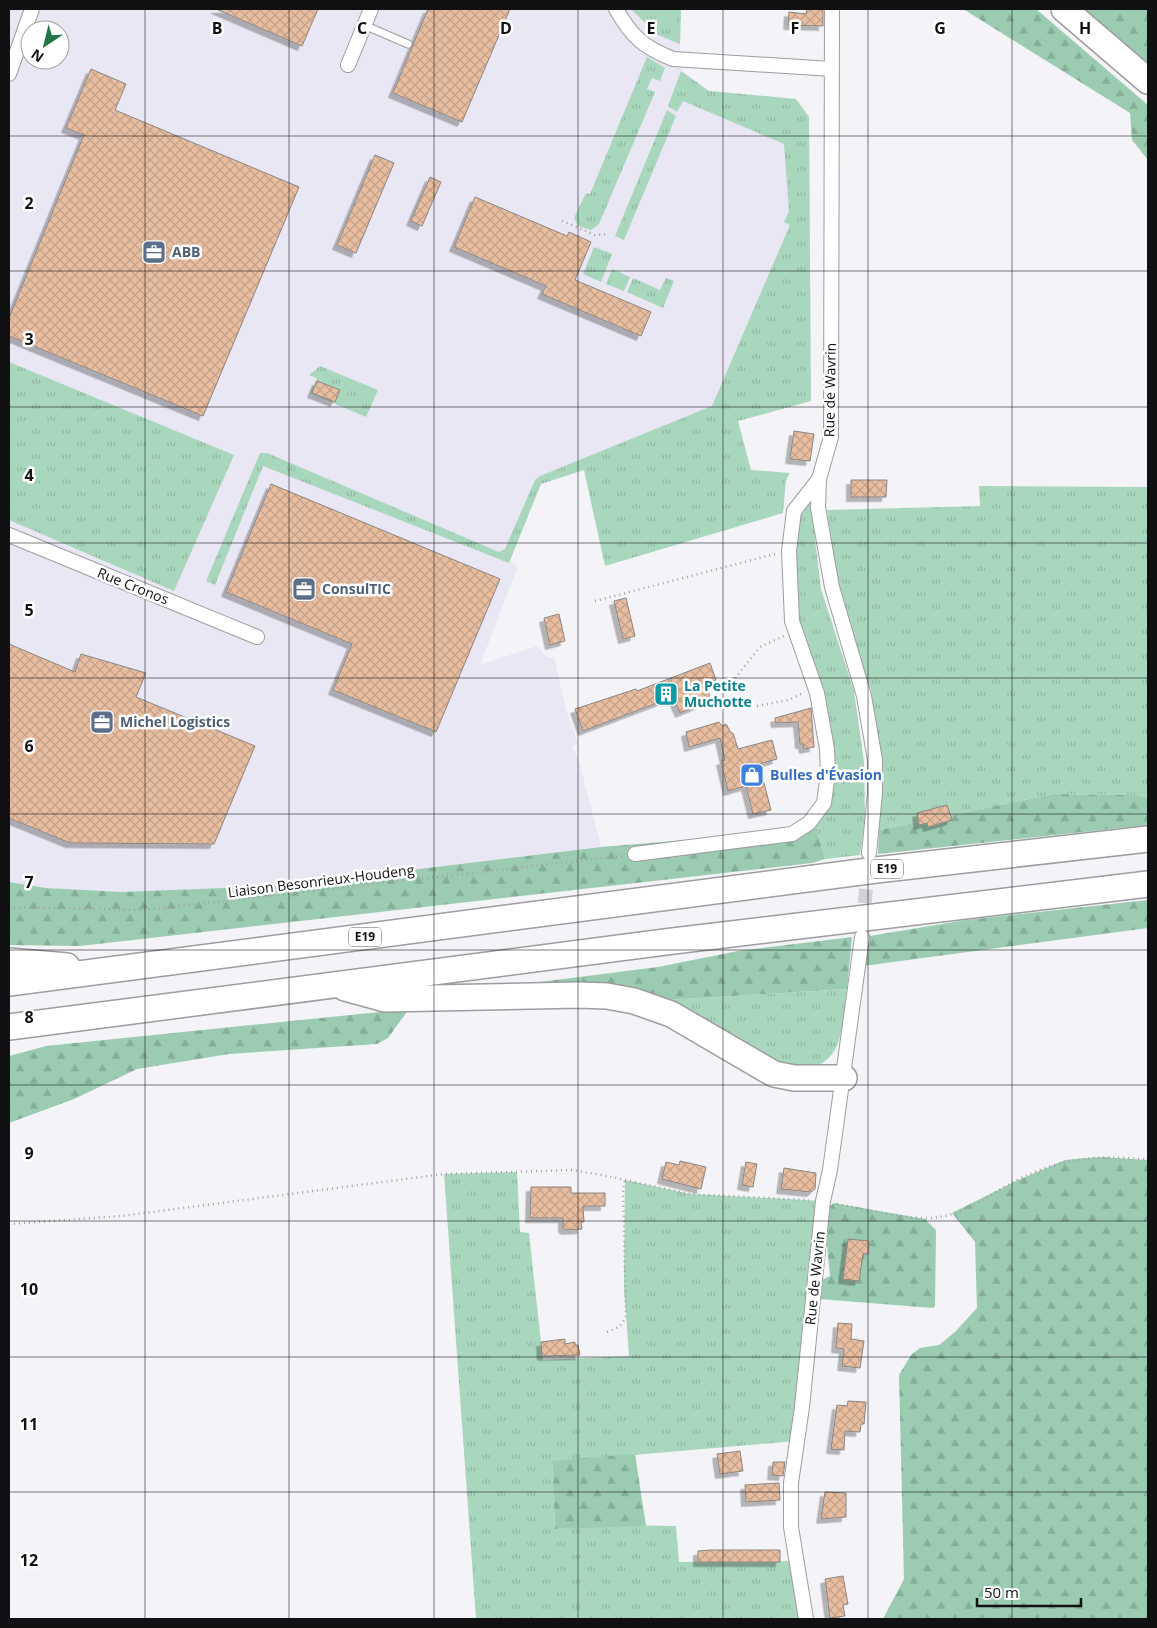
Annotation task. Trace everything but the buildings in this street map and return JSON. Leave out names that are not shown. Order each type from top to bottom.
[{"type":"highway","points":[[1064,9],[1148,81]]},
{"type":"highway","name":"E19","points":[[9,983],[876,870],[1148,839]]},
{"type":"highway","points":[[9,1027],[859,918],[1148,884]]},
{"type":"highway","points":[[9,961],[104,971]]},
{"type":"highway","points":[[333,985],[386,999],[578,995],[616,997],[652,1006],[671,1014],[774,1074],[794,1078],[844,1078]]},
{"type":"highway","points":[[9,1038],[47,1022]]},
{"type":"street","points":[[9,74],[32,9]]},
{"type":"street","points":[[348,66],[371,9]]},
{"type":"street","points":[[616,9],[627,28],[649,49],[673,59],[832,69]]},
{"type":"street","name":"Rue de Wavrin","points":[[832,9],[831,438],[819,479],[818,508],[832,587],[864,696],[875,760],[875,793],[869,853]]},
{"type":"street","points":[[635,854],[792,834],[809,823],[824,803],[828,773],[823,720],[811,676],[795,633],[791,614],[788,551],[794,511],[819,479]]},
{"type":"street","name":"Rue Cronos","points":[[9,535],[257,637]]},
{"type":"street","name":"Rue de Wavrin","points":[[806,1619],[791,1527],[791,1484],[802,1407],[823,1201],[830,1170],[844,1078],[862,937]]},
{"type":"lane","points":[[364,25],[408,44]]},
{"type":"path","points":[[562,221],[595,235],[607,234]]},
{"type":"path","points":[[595,601],[788,551]]},
{"type":"path","points":[[732,682],[760,648],[769,642],[795,633]]},
{"type":"path","points":[[757,706],[797,697],[803,692],[811,676]]},
{"type":"path","name":"Liaison Besonrieux-Houdeng","points":[[9,907],[144,910],[635,854]]},
{"type":"path","points":[[9,1224],[121,1216],[444,1174],[571,1170],[690,1194],[823,1201],[925,1219],[940,1217],[965,1209],[1016,1181],[1066,1160],[1099,1157],[1148,1160]]},
{"type":"path","points":[[607,1332],[623,1324],[626,1314],[625,1180]]},
{"type":"shaded area","points":[[9,9],[681,9],[680,44],[682,71],[709,91],[796,99],[809,117],[811,401],[738,421],[540,484],[509,562],[518,566],[480,665],[537,646],[548,658],[554,657],[566,710],[578,743],[572,746],[579,761],[601,847],[279,886],[121,892],[46,888],[9,882]]},
{"type":"green space","points":[[631,9],[681,9],[680,44],[656,34]]},
{"type":"green space","points":[[963,9],[1036,9],[1148,105],[1148,160],[1132,140],[1130,113]]},
{"type":"green space","points":[[1079,9],[1148,9],[1148,69]]},
{"type":"green space","points":[[647,57],[665,68],[660,81],[652,78],[647,89],[655,92],[599,224],[591,230],[578,226],[574,218],[586,193],[590,194]]},
{"type":"green space","points":[[681,71],[709,91],[796,99],[809,117],[811,401],[738,421],[751,470],[790,473],[786,480],[783,513],[605,566],[584,470],[541,484],[509,563],[263,466],[215,585],[206,581],[260,453],[267,453],[499,552],[505,549],[535,480],[540,476],[712,406],[790,225],[784,222],[789,211],[784,144],[683,101],[677,112],[668,106]]},
{"type":"green space","points":[[667,110],[676,116],[624,240],[615,236]]},
{"type":"green space","points":[[594,247],[612,254],[601,282],[583,274]]},
{"type":"green space","points":[[612,269],[630,277],[624,291],[606,284]]},
{"type":"green space","points":[[633,278],[660,290],[666,278],[674,281],[663,308],[627,292]]},
{"type":"green space","points":[[9,362],[234,455],[174,591],[9,520]]},
{"type":"green space","points":[[320,366],[378,390],[366,417],[310,393],[317,378],[309,375]]},
{"type":"green space","points":[[979,486],[1148,487],[1148,798],[1136,795],[1053,794],[879,830],[881,761],[871,690],[838,588],[827,510],[980,506]]},
{"type":"green space","points":[[807,500],[811,506],[821,589],[854,691],[864,762],[865,817],[860,855],[825,859],[814,826],[831,793],[800,635],[794,553],[799,513]]},
{"type":"green space","points":[[1053,794],[1136,795],[1148,798],[1148,825],[878,854],[879,830]]},
{"type":"green space","points":[[814,826],[825,859],[812,863],[80,946],[9,945],[9,882],[46,888],[121,892],[279,886],[601,847],[735,836]]},
{"type":"green space","points":[[1148,900],[1148,928],[863,966],[870,936],[966,920]]},
{"type":"green space","points":[[852,937],[847,989],[651,1001],[477,990],[658,967],[738,951]]},
{"type":"green space","points":[[847,989],[840,1035],[830,1057],[806,1070],[787,1073],[651,1001]]},
{"type":"green space","points":[[409,1009],[388,1038],[377,1044],[229,1054],[137,1069],[74,1099],[9,1123],[9,1056],[46,1046]]},
{"type":"green space","points":[[1099,1157],[1148,1160],[1148,1619],[883,1619],[904,1579],[899,1375],[911,1355],[920,1348],[939,1345],[955,1332],[977,1308],[975,1242],[952,1213],[1016,1181],[1065,1160]]},
{"type":"green space","points":[[517,1172],[520,1232],[529,1233],[543,1360],[629,1356],[624,1288],[625,1180],[690,1194],[823,1201],[796,1441],[552,1462],[555,1529],[615,1525],[676,1526],[679,1562],[797,1561],[806,1619],[476,1619],[444,1174]]},
{"type":"green space","points":[[834,1203],[925,1219],[936,1230],[935,1306],[933,1308],[819,1299],[818,1282],[830,1276],[827,1246],[823,1243],[826,1209]]},
{"type":"green space","points":[[635,1454],[646,1526],[555,1529],[552,1461]]},
{"type":"tunnel","points":[[863,924],[868,865]]},
{"type":"place","name":"ABB","points":[[154,252]]},
{"type":"place","name":"ConsulTIC","points":[[304,589]]},
{"type":"place","name":"La Petite Muchotte","points":[[666,694]]},
{"type":"place","name":"Michel Logistics","points":[[102,722]]},
{"type":"place","name":"Bulles d'Évasion","points":[[752,775]]}]
